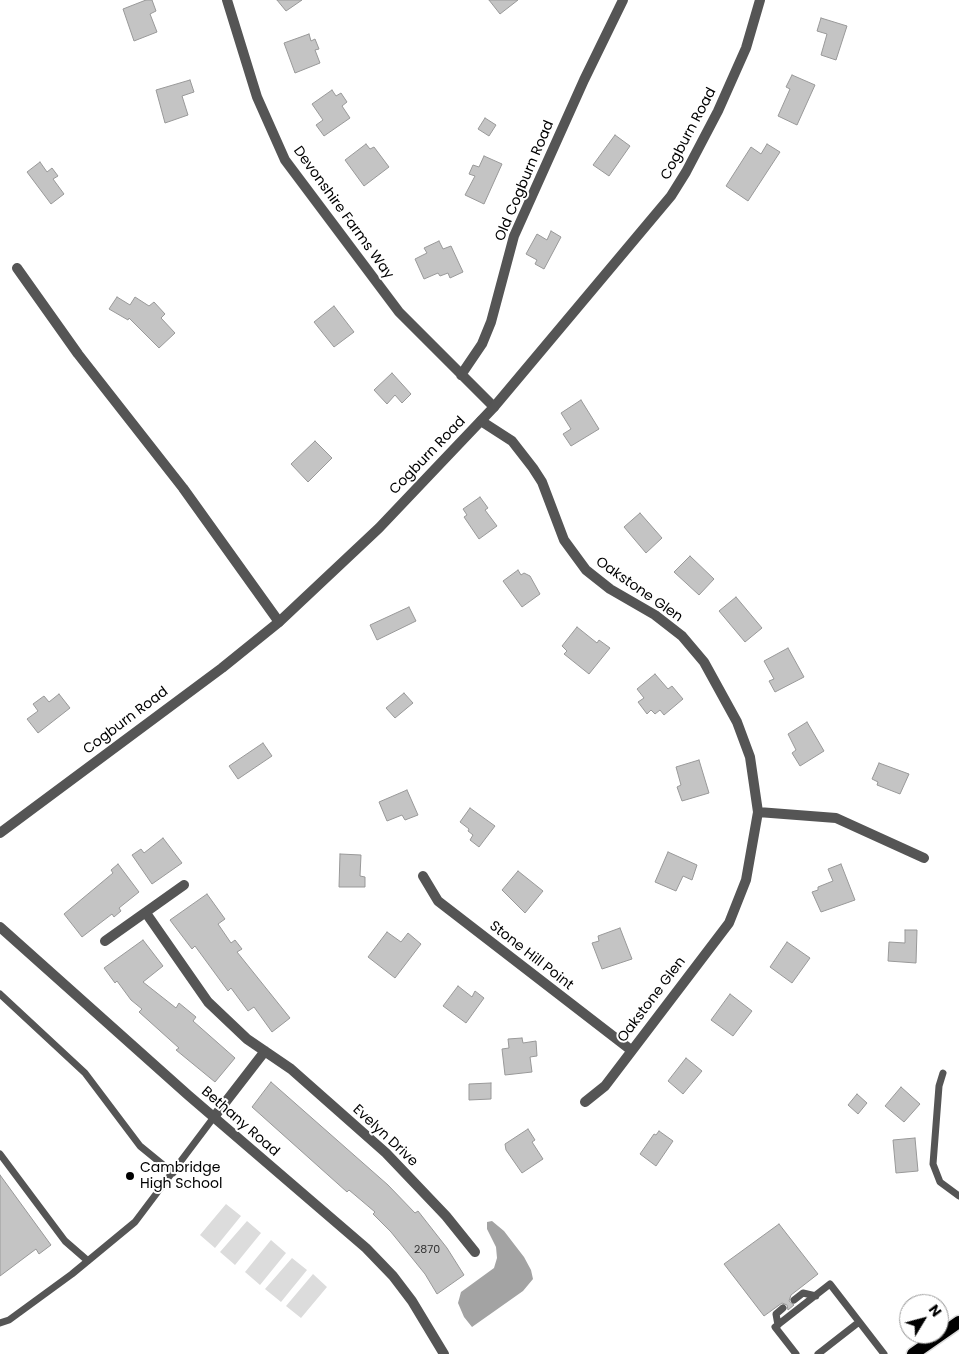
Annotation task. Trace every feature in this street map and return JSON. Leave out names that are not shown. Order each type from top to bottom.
[{"type":"main road","points":[[912,1354],[959,1322]]},
{"type":"street","name":"Devonshire Farms Way","points":[[227,0],[257,98],[285,160],[399,312],[494,407]]},
{"type":"street","name":"Old Cogburn Road","points":[[461,375],[482,344],[491,322],[514,236],[584,80],[623,0]]},
{"type":"street","name":"Cogburn Road","points":[[1,828],[222,668],[279,622],[379,528],[494,407],[671,196],[686,172],[718,111],[746,48],[760,0]]},
{"type":"street","points":[[18,268],[78,354],[183,488],[279,622]]},
{"type":"street","name":"Oakstone Glen","points":[[481,421],[512,441],[533,468],[542,482],[564,540],[586,570],[610,589],[655,615],[682,636],[704,662],[722,692],[744,738],[750,757],[758,812],[746,880],[729,923],[605,1086],[585,1102]]},
{"type":"street","points":[[758,812],[836,818],[924,858]]},
{"type":"street","name":"Stone Hill Point","points":[[424,876],[438,901],[631,1050]]},
{"type":"street","points":[[106,941],[184,885]]},
{"type":"street","name":"Evelyn Drive","points":[[146,913],[208,1002],[247,1039],[291,1069],[386,1153],[446,1216],[475,1252]]},
{"type":"street","name":"Bethany Road","points":[[0,927],[214,1117],[366,1248],[393,1276],[420,1312],[444,1354]]},
{"type":"street","points":[[214,1117],[265,1051]]},
{"type":"lane","points":[[0,994],[86,1073],[140,1146],[173,1173]]},
{"type":"lane","points":[[943,1074],[939,1086],[933,1164],[940,1182],[959,1196]]},
{"type":"lane","points":[[0,1323],[9,1320],[135,1222],[214,1117]]},
{"type":"lane","points":[[0,1154],[66,1241],[88,1260]]},
{"type":"lane","points":[[796,1354],[775,1328],[830,1284],[884,1354]]},
{"type":"lane","points":[[794,1300],[803,1293],[816,1296]]},
{"type":"lane","points":[[778,1325],[776,1314],[783,1308]]},
{"type":"lane","points":[[818,1354],[859,1322]]},
{"type":"shaded area","points":[[226,1204],[241,1216],[215,1248],[200,1235]]},
{"type":"shaded area","points":[[247,1221],[261,1233],[235,1265],[220,1252]]},
{"type":"shaded area","points":[[492,1221],[504,1231],[524,1257],[531,1270],[533,1279],[523,1291],[472,1327],[464,1317],[458,1303],[461,1292],[494,1268],[497,1258],[496,1247],[487,1229],[487,1222]]},
{"type":"shaded area","points":[[271,1240],[286,1253],[260,1285],[245,1272]]},
{"type":"shaded area","points":[[292,1258],[307,1270],[281,1302],[265,1289]]},
{"type":"shaded area","points":[[313,1274],[327,1287],[301,1318],[286,1306]]},
{"type":"building","points":[[146,0],[152,0],[156,11],[150,14],[157,32],[134,41],[123,9]]},
{"type":"building","points":[[277,0],[302,0],[286,11]]},
{"type":"building","points":[[489,0],[518,0],[500,14]]},
{"type":"building","points":[[821,18],[847,26],[836,60],[821,55],[827,34],[817,31]]},
{"type":"building","points":[[309,34],[311,41],[315,39],[319,49],[315,50],[320,63],[295,73],[284,43]]},
{"type":"building","points":[[792,75],[815,85],[797,125],[778,116],[790,89],[786,87]]},
{"type":"building","points":[[190,80],[194,92],[182,96],[188,115],[165,123],[156,90]]},
{"type":"building","points":[[332,90],[336,96],[341,93],[347,102],[342,106],[350,118],[324,136],[316,125],[323,120],[312,104]]},
{"type":"building","points":[[485,118],[496,125],[489,136],[478,129]]},
{"type":"building","points":[[615,135],[630,146],[609,176],[593,165]]},
{"type":"building","points":[[366,144],[370,149],[374,147],[389,167],[364,186],[345,160]]},
{"type":"building","points":[[767,144],[780,152],[748,201],[726,186],[751,147],[761,154]]},
{"type":"building","points":[[484,156],[502,164],[484,204],[465,195],[475,176],[469,174],[473,165],[479,167]]},
{"type":"building","points":[[40,162],[47,172],[52,168],[58,176],[53,179],[64,194],[51,204],[27,172]]},
{"type":"building","points":[[551,231],[561,237],[544,269],[535,264],[537,260],[526,254],[537,234],[547,240]]},
{"type":"building","points":[[439,241],[443,249],[451,246],[463,272],[450,278],[448,273],[440,276],[438,273],[424,279],[415,259],[427,253],[424,248]]},
{"type":"building","points":[[117,297],[130,305],[135,297],[149,306],[154,302],[165,314],[161,318],[175,333],[159,348],[129,318],[128,320],[109,309]]},
{"type":"building","points":[[334,306],[354,332],[334,347],[314,322]]},
{"type":"building","points":[[392,373],[411,394],[402,403],[395,395],[387,404],[374,390]]},
{"type":"building","points":[[581,400],[599,429],[571,446],[563,434],[571,429],[561,413]]},
{"type":"building","points":[[315,441],[332,458],[308,482],[291,464]]},
{"type":"building","points":[[480,497],[488,508],[485,510],[497,526],[479,539],[464,517],[467,515],[463,509]]},
{"type":"building","points":[[640,513],[662,538],[646,553],[624,527]]},
{"type":"building","points":[[690,556],[714,579],[699,595],[674,572]]},
{"type":"building","points":[[518,570],[521,575],[524,573],[530,576],[540,594],[522,607],[503,581]]},
{"type":"building","points":[[736,597],[762,628],[745,642],[719,611]]},
{"type":"building","points":[[409,607],[416,621],[377,640],[370,625]]},
{"type":"building","points":[[577,627],[597,643],[599,640],[610,648],[589,674],[564,654],[567,651],[562,646]]},
{"type":"building","points":[[788,648],[804,677],[775,692],[769,681],[774,679],[764,661]]},
{"type":"building","points":[[655,674],[668,689],[672,686],[683,699],[664,715],[660,710],[655,714],[651,710],[647,714],[638,702],[644,698],[637,689]]},
{"type":"building","points":[[404,693],[413,703],[395,718],[386,708]]},
{"type":"building","points":[[59,694],[70,708],[38,733],[27,719],[38,711],[33,704],[44,696],[49,702]]},
{"type":"building","points":[[807,722],[824,751],[800,766],[792,753],[796,750],[788,734]]},
{"type":"building","points":[[263,743],[272,756],[238,779],[229,766]]},
{"type":"building","points":[[699,760],[709,793],[682,801],[677,787],[681,785],[676,767]]},
{"type":"building","points":[[879,763],[909,774],[900,794],[877,785],[878,782],[872,779]]},
{"type":"building","points":[[407,790],[418,815],[405,820],[402,815],[387,821],[379,802]]},
{"type":"building","points":[[470,808],[495,826],[479,847],[470,840],[473,835],[468,831],[469,829],[460,822]]},
{"type":"building","points":[[163,838],[182,863],[152,884],[132,855],[141,849],[144,853]]},
{"type":"building","points":[[668,852],[697,865],[692,880],[683,876],[676,891],[655,882]]},
{"type":"building","points":[[340,854],[361,855],[360,876],[365,877],[365,887],[339,887]]},
{"type":"building","points":[[118,864],[139,892],[119,908],[121,911],[114,917],[112,914],[82,937],[64,914],[113,873],[111,870]]},
{"type":"building","points":[[841,864],[855,900],[821,912],[812,892],[818,890],[818,887],[833,881],[828,869]]},
{"type":"building","points":[[518,871],[543,891],[525,913],[502,890]]},
{"type":"building","points":[[207,894],[225,919],[218,924],[231,943],[235,940],[242,949],[237,952],[290,1018],[272,1032],[254,1007],[248,1011],[231,988],[228,991],[195,946],[192,949],[170,920]]},
{"type":"building","points":[[620,928],[632,959],[602,969],[592,943],[599,941],[598,936]]},
{"type":"building","points":[[905,930],[917,930],[916,963],[888,961],[889,942],[905,943]]},
{"type":"building","points":[[387,932],[401,942],[408,933],[421,944],[395,978],[368,957]]},
{"type":"building","points":[[143,940],[163,966],[143,982],[176,1008],[179,1003],[196,1017],[193,1021],[235,1058],[215,1082],[176,1050],[179,1048],[139,1012],[142,1009],[131,1000],[117,981],[115,983],[104,968]]},
{"type":"building","points":[[787,942],[810,958],[792,983],[770,967]]},
{"type":"building","points":[[458,986],[472,997],[475,991],[484,998],[466,1023],[443,1006]]},
{"type":"building","points":[[730,994],[752,1011],[733,1036],[711,1020]]},
{"type":"building","points":[[522,1038],[523,1043],[536,1041],[537,1056],[530,1057],[532,1072],[505,1075],[502,1049],[509,1048],[508,1039]]},
{"type":"building","points":[[686,1058],[702,1071],[683,1094],[668,1081]]},
{"type":"building","points":[[271,1082],[388,1185],[415,1213],[418,1211],[447,1248],[464,1275],[437,1294],[425,1274],[391,1232],[373,1214],[375,1212],[349,1190],[347,1192],[252,1107]]},
{"type":"building","points":[[491,1083],[491,1099],[469,1100],[469,1084]]},
{"type":"building","points":[[901,1087],[920,1104],[904,1122],[885,1106]]},
{"type":"building","points":[[857,1094],[867,1103],[858,1114],[848,1105]]},
{"type":"building","points":[[528,1129],[535,1140],[532,1142],[543,1159],[522,1173],[506,1150],[505,1144]]},
{"type":"building","points":[[659,1131],[673,1141],[656,1166],[640,1154],[654,1134],[656,1135]]},
{"type":"building","points":[[915,1138],[918,1171],[896,1173],[893,1140]]},
{"type":"building","points":[[0,1175],[51,1245],[39,1254],[36,1249],[0,1276]]},
{"type":"building","points":[[779,1224],[818,1274],[791,1295],[789,1301],[794,1305],[788,1310],[787,1305],[782,1303],[764,1316],[724,1264]]},
{"type":"place","name":"Cambridge High School","points":[[130,1176]]}]
